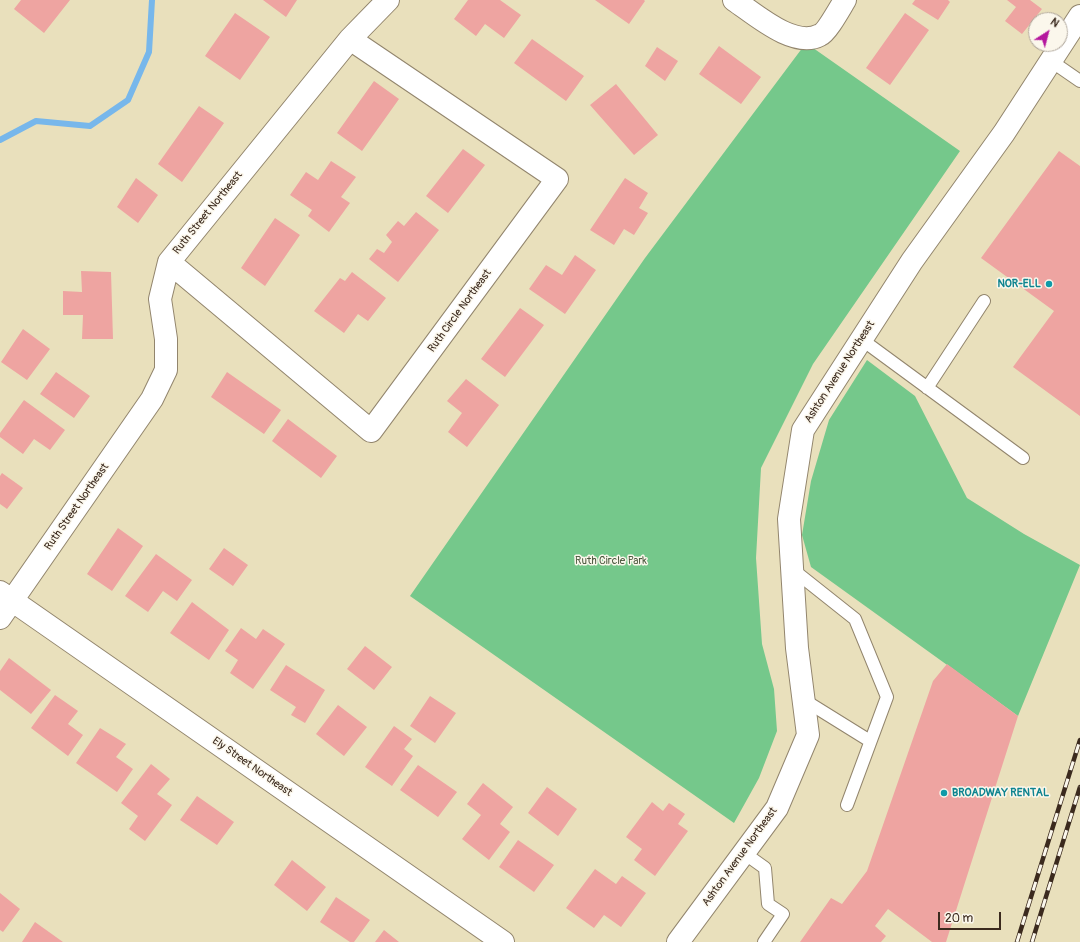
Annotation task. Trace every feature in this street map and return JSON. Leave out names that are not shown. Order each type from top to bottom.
[{"type":"street","name":"Ruth Street Northeast","points":[[0,618],[6,597],[152,399],[166,370],[166,339],[160,299],[169,262],[350,39],[388,0]]},
{"type":"street","points":[[734,0],[786,35],[807,39],[821,35],[845,0]]},
{"type":"street","name":"Ashton Avenue Northeast","points":[[678,942],[777,808],[808,735],[797,648],[789,519],[803,430],[912,261],[1004,133],[1080,16]]},
{"type":"street","name":"Ruth Circle Northeast","points":[[169,262],[371,431],[557,179],[350,39]]},
{"type":"street","name":"Ely Street Northeast","points":[[6,597],[504,942]]},
{"type":"lane","points":[[1051,61],[1080,81]]},
{"type":"lane","points":[[927,388],[984,301]]},
{"type":"lane","points":[[861,339],[1023,458]]},
{"type":"lane","points":[[792,569],[855,619],[887,697],[847,804]]},
{"type":"lane","points":[[804,700],[870,741]]},
{"type":"lane","points":[[744,853],[765,868],[768,904],[783,914],[764,942]]},
{"type":"green space","name":"Ruth Circle Park","points":[[806,43],[960,151],[813,364],[761,468],[756,558],[762,644],[774,689],[777,731],[759,778],[734,823],[410,596],[645,258]]},
{"type":"green space","points":[[867,360],[915,396],[967,498],[1024,534],[1080,565],[1018,716],[811,567],[802,535],[811,481],[829,420]]},
{"type":"building","points":[[21,0],[70,0],[44,33],[14,9]]},
{"type":"building","points":[[263,0],[297,0],[286,17]]},
{"type":"building","points":[[468,0],[500,0],[521,15],[504,38],[485,24],[476,36],[454,19]]},
{"type":"building","points":[[595,0],[644,0],[645,1],[629,24]]},
{"type":"building","points":[[915,0],[948,0],[950,2],[938,20],[912,4]]},
{"type":"building","points":[[1007,0],[1030,0],[1042,9],[1040,12],[1028,12],[1028,26],[1022,34],[1005,21],[1016,7]]},
{"type":"building","points":[[235,13],[270,37],[240,80],[205,56]]},
{"type":"building","points":[[905,13],[929,30],[890,85],[866,68]]},
{"type":"building","points":[[532,39],[584,76],[566,101],[514,63]]},
{"type":"building","points":[[719,46],[761,77],[741,104],[699,74]]},
{"type":"building","points":[[657,47],[678,61],[665,81],[645,66]]},
{"type":"building","points":[[374,81],[399,99],[362,151],[337,133]]},
{"type":"building","points":[[616,84],[658,135],[634,155],[590,105]]},
{"type":"building","points":[[199,106],[224,123],[182,182],[158,164]]},
{"type":"building","points":[[463,149],[485,165],[448,213],[426,196]]},
{"type":"building","name":"NOR-ELL","points":[[1059,151],[1080,166],[1080,416],[1013,367],[1054,311],[981,258]]},
{"type":"building","points":[[331,161],[356,177],[341,197],[350,203],[329,232],[308,216],[312,210],[290,195],[306,172],[318,180]]},
{"type":"building","points":[[136,178],[158,195],[138,223],[117,207]]},
{"type":"building","points":[[625,178],[648,193],[639,208],[648,213],[634,235],[624,229],[614,245],[590,230]]},
{"type":"building","points":[[416,212],[439,230],[398,282],[369,259],[377,249],[384,253],[392,242],[386,235],[398,221],[404,226]]},
{"type":"building","points":[[275,218],[300,235],[265,286],[241,268]]},
{"type":"building","points":[[575,255],[596,270],[565,314],[529,289],[546,265],[562,275]]},
{"type":"building","points":[[81,271],[111,272],[113,339],[82,339],[83,315],[63,315],[63,291],[82,292]]},
{"type":"building","points":[[352,272],[386,298],[368,321],[358,314],[344,333],[314,311],[340,278],[345,281]]},
{"type":"building","points":[[520,308],[544,325],[505,377],[481,359]]},
{"type":"building","points":[[23,329],[50,349],[27,380],[1,362]]},
{"type":"building","points":[[56,372],[90,396],[74,418],[40,394]]},
{"type":"building","points":[[227,372],[281,410],[264,434],[211,397]]},
{"type":"building","points":[[466,379],[499,405],[467,447],[448,432],[462,413],[447,401]]},
{"type":"building","points":[[24,400],[65,430],[50,450],[34,439],[23,454],[0,437],[0,433]]},
{"type":"building","points":[[288,419],[337,456],[321,478],[272,441]]},
{"type":"building","points":[[2,473],[23,488],[7,509],[0,504],[0,476]]},
{"type":"building","points":[[118,528],[143,546],[112,591],[87,574]]},
{"type":"building","points":[[224,548],[248,565],[233,586],[209,569]]},
{"type":"building","points":[[156,554],[192,580],[177,601],[163,591],[148,612],[125,596]]},
{"type":"building","points":[[192,602],[229,630],[209,660],[170,633]]},
{"type":"building","points":[[241,628],[256,639],[263,629],[285,644],[253,689],[230,673],[238,660],[225,651]]},
{"type":"building","points":[[365,646],[392,667],[374,690],[347,669]]},
{"type":"building","points":[[9,658],[51,690],[31,714],[0,690],[0,671]]},
{"type":"building","name":"BROADWAY RENTAL","points":[[947,664],[1018,716],[946,942],[932,942],[888,909],[875,926],[886,936],[881,942],[800,942],[831,898],[842,904],[867,871],[933,681]]},
{"type":"building","points":[[286,665],[325,690],[305,723],[291,715],[296,707],[270,690]]},
{"type":"building","points":[[55,695],[78,711],[68,724],[83,735],[68,756],[31,728]]},
{"type":"building","points":[[430,696],[456,713],[435,743],[410,726]]},
{"type":"building","points":[[338,705],[367,727],[344,756],[316,734]]},
{"type":"building","points":[[394,726],[412,739],[404,749],[413,756],[392,786],[365,767]]},
{"type":"building","points":[[100,728],[126,744],[116,757],[133,769],[117,792],[76,763]]},
{"type":"building","points":[[151,764],[170,779],[157,794],[172,805],[145,841],[129,829],[138,816],[121,803]]},
{"type":"building","points":[[418,765],[457,792],[438,817],[400,790]]},
{"type":"building","points":[[483,783],[513,807],[500,824],[510,832],[489,860],[462,839],[481,815],[467,804]]},
{"type":"building","points":[[547,787],[577,809],[558,836],[528,813]]},
{"type":"building","points":[[197,796],[234,822],[217,845],[180,820]]},
{"type":"building","points":[[652,802],[663,811],[669,803],[685,814],[678,824],[688,831],[655,876],[634,860],[642,849],[626,837]]},
{"type":"building","points":[[518,840],[554,865],[534,892],[499,867]]},
{"type":"building","points":[[292,860],[326,887],[307,911],[274,885]]},
{"type":"building","points":[[595,869],[616,884],[622,876],[646,893],[621,927],[604,915],[594,928],[566,908]]},
{"type":"building","points":[[0,893],[20,909],[3,932],[0,930]]},
{"type":"building","points":[[336,897],[370,920],[354,942],[350,942],[320,922]]},
{"type":"building","points":[[35,922],[63,942],[22,942]]},
{"type":"building","points":[[384,930],[399,942],[375,942]]},
{"type":"waterway","points":[[0,140],[36,121],[90,126],[128,100],[149,52],[152,0]]},
{"type":"railway","points":[[1017,942],[1080,740]]},
{"type":"railway","points":[[1032,942],[1080,787]]},
{"type":"place","name":"NOR-ELL","points":[[1049,284]]},
{"type":"place","name":"BROADWAY RENTAL","points":[[944,793]]}]
